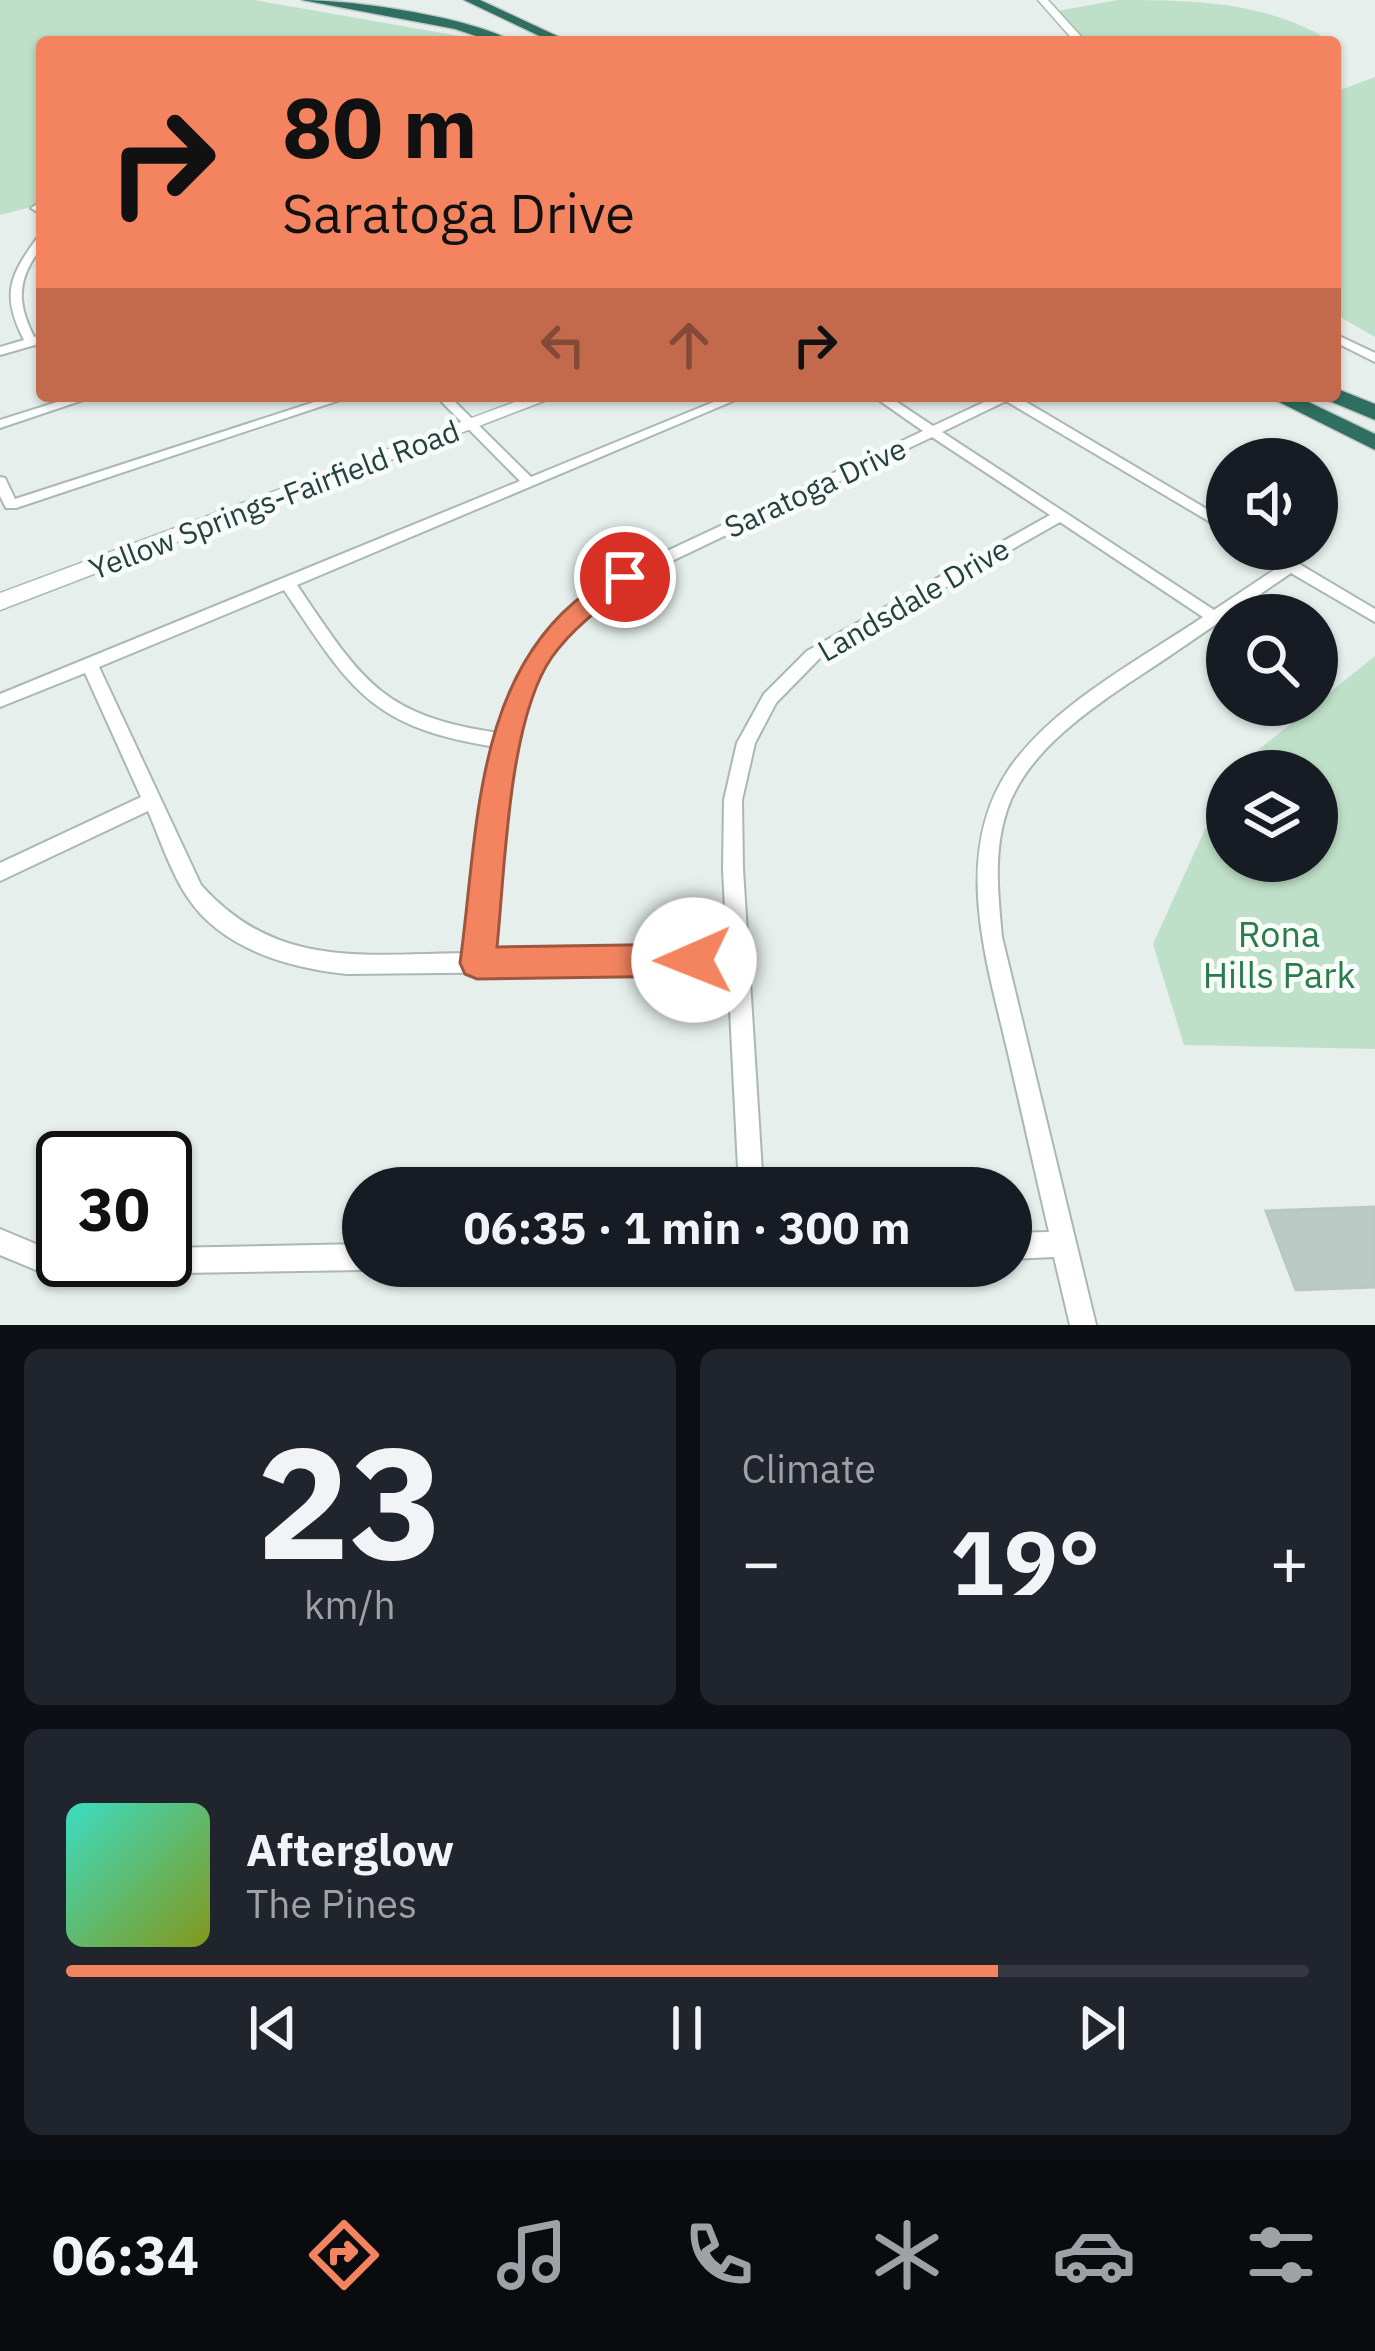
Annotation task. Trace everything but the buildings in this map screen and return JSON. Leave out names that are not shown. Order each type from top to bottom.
[{"type":"highway","points":[[308,0],[457,26],[488,36]]},
{"type":"highway","points":[[470,0],[550,36]]},
{"type":"highway","points":[[452,10],[507,36]]},
{"type":"highway","points":[[538,16],[569,36]]},
{"type":"highway","points":[[1341,398],[1375,413]]},
{"type":"highway","points":[[1291,402],[1375,442]]},
{"type":"main road","points":[[1043,0],[1076,36]]},
{"type":"main road","name":"Yellow Springs-Fairfield Road","points":[[0,602],[532,402]]},
{"type":"street","points":[[0,351],[36,340],[15,313],[14,279],[36,248]]},
{"type":"street","points":[[1341,340],[1375,358]]},
{"type":"street","points":[[0,424],[70,402]]},
{"type":"street","points":[[0,481],[11,505],[328,402]]},
{"type":"street","points":[[448,402],[529,483]]},
{"type":"street","points":[[0,701],[725,402]]},
{"type":"street","points":[[888,402],[1206,611]]},
{"type":"street","name":"Saratoga Drive","points":[[477,963],[506,741],[518,695],[539,654],[593,597],[625,577],[994,402]]},
{"type":"street","points":[[1017,402],[1206,514]]},
{"type":"street","name":"Landsdale Drive","points":[[750,1167],[733,800],[746,743],[770,699],[826,646],[1060,515]]},
{"type":"street","points":[[1248,594],[1285,570]]},
{"type":"street","points":[[1298,570],[1375,616]]},
{"type":"street","points":[[287,582],[354,680],[378,703],[435,731],[506,741]]},
{"type":"street","points":[[1083,1325],[992,937],[986,884],[992,830],[1012,778],[1053,728],[1206,622]]},
{"type":"street","points":[[88,664],[194,891],[219,920],[250,940],[287,955],[329,963],[738,960]]},
{"type":"street","points":[[0,872],[151,801]]},
{"type":"street","points":[[0,1241],[18,1252],[66,1262],[342,1257]]},
{"type":"street","points":[[1032,1245],[1064,1244]]},
{"type":"green space","points":[[0,0],[254,0],[459,36],[36,36],[36,206],[0,215]]},
{"type":"green space","points":[[1118,0],[1201,2],[1282,18],[1321,36],[1080,36],[1057,11]]},
{"type":"green space","points":[[1375,77],[1375,337],[1341,317],[1341,90]]},
{"type":"green space","name":"Rona Hills Park","points":[[1375,656],[1375,1049],[1184,1045],[1153,944],[1206,827],[1206,882],[1338,882],[1338,750],[1258,750],[1288,726],[1338,726],[1338,686]]},
{"type":"route","points":[[625,577],[593,597],[554,634],[518,695],[510,719],[477,963],[694,960]]}]
